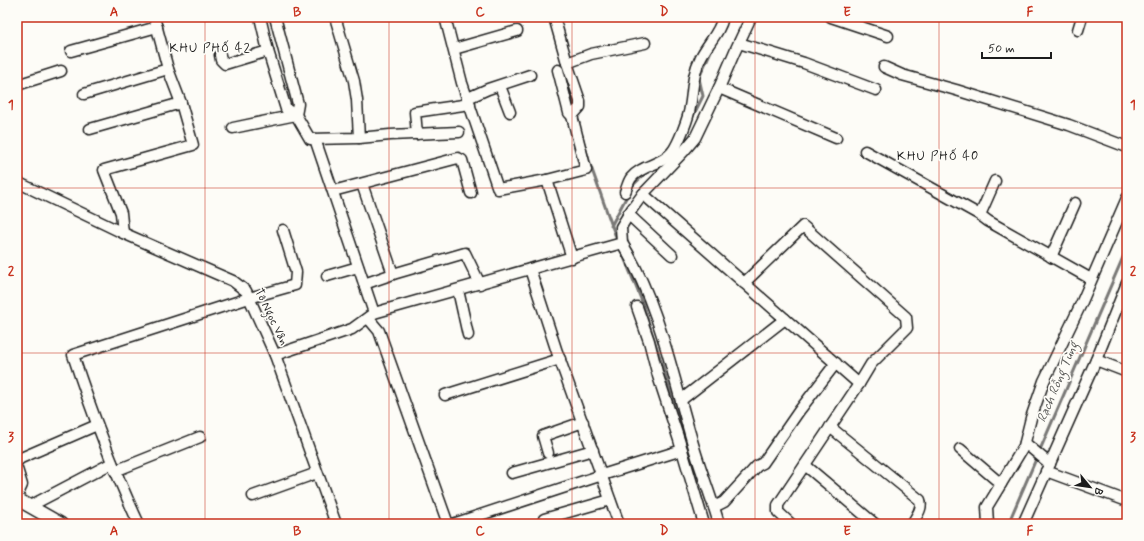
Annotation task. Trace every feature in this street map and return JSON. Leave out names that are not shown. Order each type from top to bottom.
[{"type":"main road","points":[[20,501],[61,524]]},
{"type":"street","points":[[123,233],[121,213],[104,170],[193,145],[181,103],[168,68],[154,17]]},
{"type":"street","points":[[260,17],[268,51],[286,109],[296,115],[310,139],[359,138],[459,132]]},
{"type":"street","points":[[276,17],[298,104],[296,115]]},
{"type":"street","points":[[336,17],[354,81],[357,100],[359,138]]},
{"type":"street","points":[[445,17],[462,83],[498,189],[547,180],[586,170],[575,113],[580,101],[554,17]]},
{"type":"street","points":[[625,192],[631,178],[635,174],[647,166],[667,158],[673,152],[688,118],[693,81],[700,60],[716,34],[723,17]]},
{"type":"street","points":[[617,244],[621,227],[628,214],[643,194],[695,138],[751,17]]},
{"type":"street","points":[[832,17],[888,36]]},
{"type":"street","points":[[1078,30],[1082,17]]},
{"type":"street","points":[[71,51],[157,27]]},
{"type":"street","points":[[454,50],[516,31]]},
{"type":"street","points":[[567,63],[591,54],[644,43]]},
{"type":"street","points":[[739,43],[804,63],[876,90]]},
{"type":"street","points":[[220,55],[221,60],[225,64],[268,51]]},
{"type":"street","points":[[884,67],[902,75],[1070,125],[1127,147]]},
{"type":"street","points":[[84,94],[168,68]]},
{"type":"street","points":[[558,70],[569,114],[575,113]]},
{"type":"street","points":[[17,86],[61,71]]},
{"type":"street","points":[[417,134],[415,112],[469,101],[500,86],[530,75]]},
{"type":"street","points":[[500,86],[510,112]]},
{"type":"street","points":[[719,88],[836,138]]},
{"type":"street","points":[[90,129],[181,103]]},
{"type":"street","points":[[233,128],[296,115]]},
{"type":"street","points":[[315,139],[333,191],[354,269],[364,284],[371,315],[379,331],[404,396],[448,524]]},
{"type":"street","points":[[865,151],[1091,279]]},
{"type":"street","points":[[333,191],[458,158],[462,160],[471,193]]},
{"type":"street","points":[[547,180],[572,258]]},
{"type":"street","points":[[980,215],[995,181]]},
{"type":"street","name":"Tô Ngọc Vân","points":[[17,182],[123,233],[233,281],[246,292],[275,355],[336,524]]},
{"type":"street","points":[[362,184],[393,274]]},
{"type":"street","points":[[643,194],[859,384]]},
{"type":"street","points":[[988,524],[987,507],[1027,445],[1031,418],[1044,381],[1127,198]]},
{"type":"street","points":[[1051,257],[1076,203]]},
{"type":"street","points":[[628,214],[672,255]]},
{"type":"street","points":[[744,284],[803,226],[906,318],[906,328],[871,364],[778,506],[778,512],[791,524]]},
{"type":"street","points":[[139,524],[97,425],[73,355],[249,298],[296,285],[296,272],[283,230]]},
{"type":"street","points":[[275,355],[352,329],[371,315],[617,244]]},
{"type":"street","points":[[617,244],[632,260],[655,316],[676,381],[682,450],[704,524]]},
{"type":"street","points":[[364,284],[393,274],[465,254],[480,284]]},
{"type":"street","points":[[327,276],[354,269]]},
{"type":"street","points":[[530,269],[618,524]]},
{"type":"street","points":[[1023,524],[1047,465],[1096,360],[1127,283]]},
{"type":"street","points":[[458,290],[468,335]]},
{"type":"street","points":[[637,306],[691,439],[719,524]]},
{"type":"street","points":[[677,406],[785,319]]},
{"type":"street","points":[[445,395],[560,359]]},
{"type":"street","points":[[1096,360],[1127,372]]},
{"type":"street","points":[[714,507],[724,502],[757,466],[763,463],[799,411],[836,363]]},
{"type":"street","points":[[548,453],[543,436],[583,422]]},
{"type":"street","points":[[17,461],[97,425]]},
{"type":"street","points":[[830,427],[920,500],[920,510],[912,524]]},
{"type":"street","points":[[17,469],[22,485],[20,501],[200,437]]},
{"type":"street","points":[[1027,445],[1047,465],[1127,501]]},
{"type":"street","points":[[960,449],[1001,484]]},
{"type":"street","points":[[512,472],[592,450]]},
{"type":"street","points":[[453,524],[682,450]]},
{"type":"street","points":[[805,465],[875,524]]},
{"type":"street","points":[[253,496],[317,473]]},
{"type":"street","points":[[544,519],[610,500]]},
{"type":"waterway","points":[[691,120],[703,96],[699,78],[715,42]]},
{"type":"waterway","points":[[565,71],[575,110]]},
{"type":"waterway","points":[[581,133],[590,164],[618,243]]},
{"type":"waterway","points":[[631,187],[647,172]]},
{"type":"waterway","points":[[611,226],[628,194]]},
{"type":"waterway","name":"Rạch Rỗng Tùng","points":[[1008,524],[1127,248]]},
{"type":"waterway","points":[[621,250],[641,299],[662,364],[709,524]]},
{"type":"district","name":"KHU PHỐ 42","points":[[210,48]]},
{"type":"district","name":"KHU PHỐ 40","points":[[938,156]]}]
